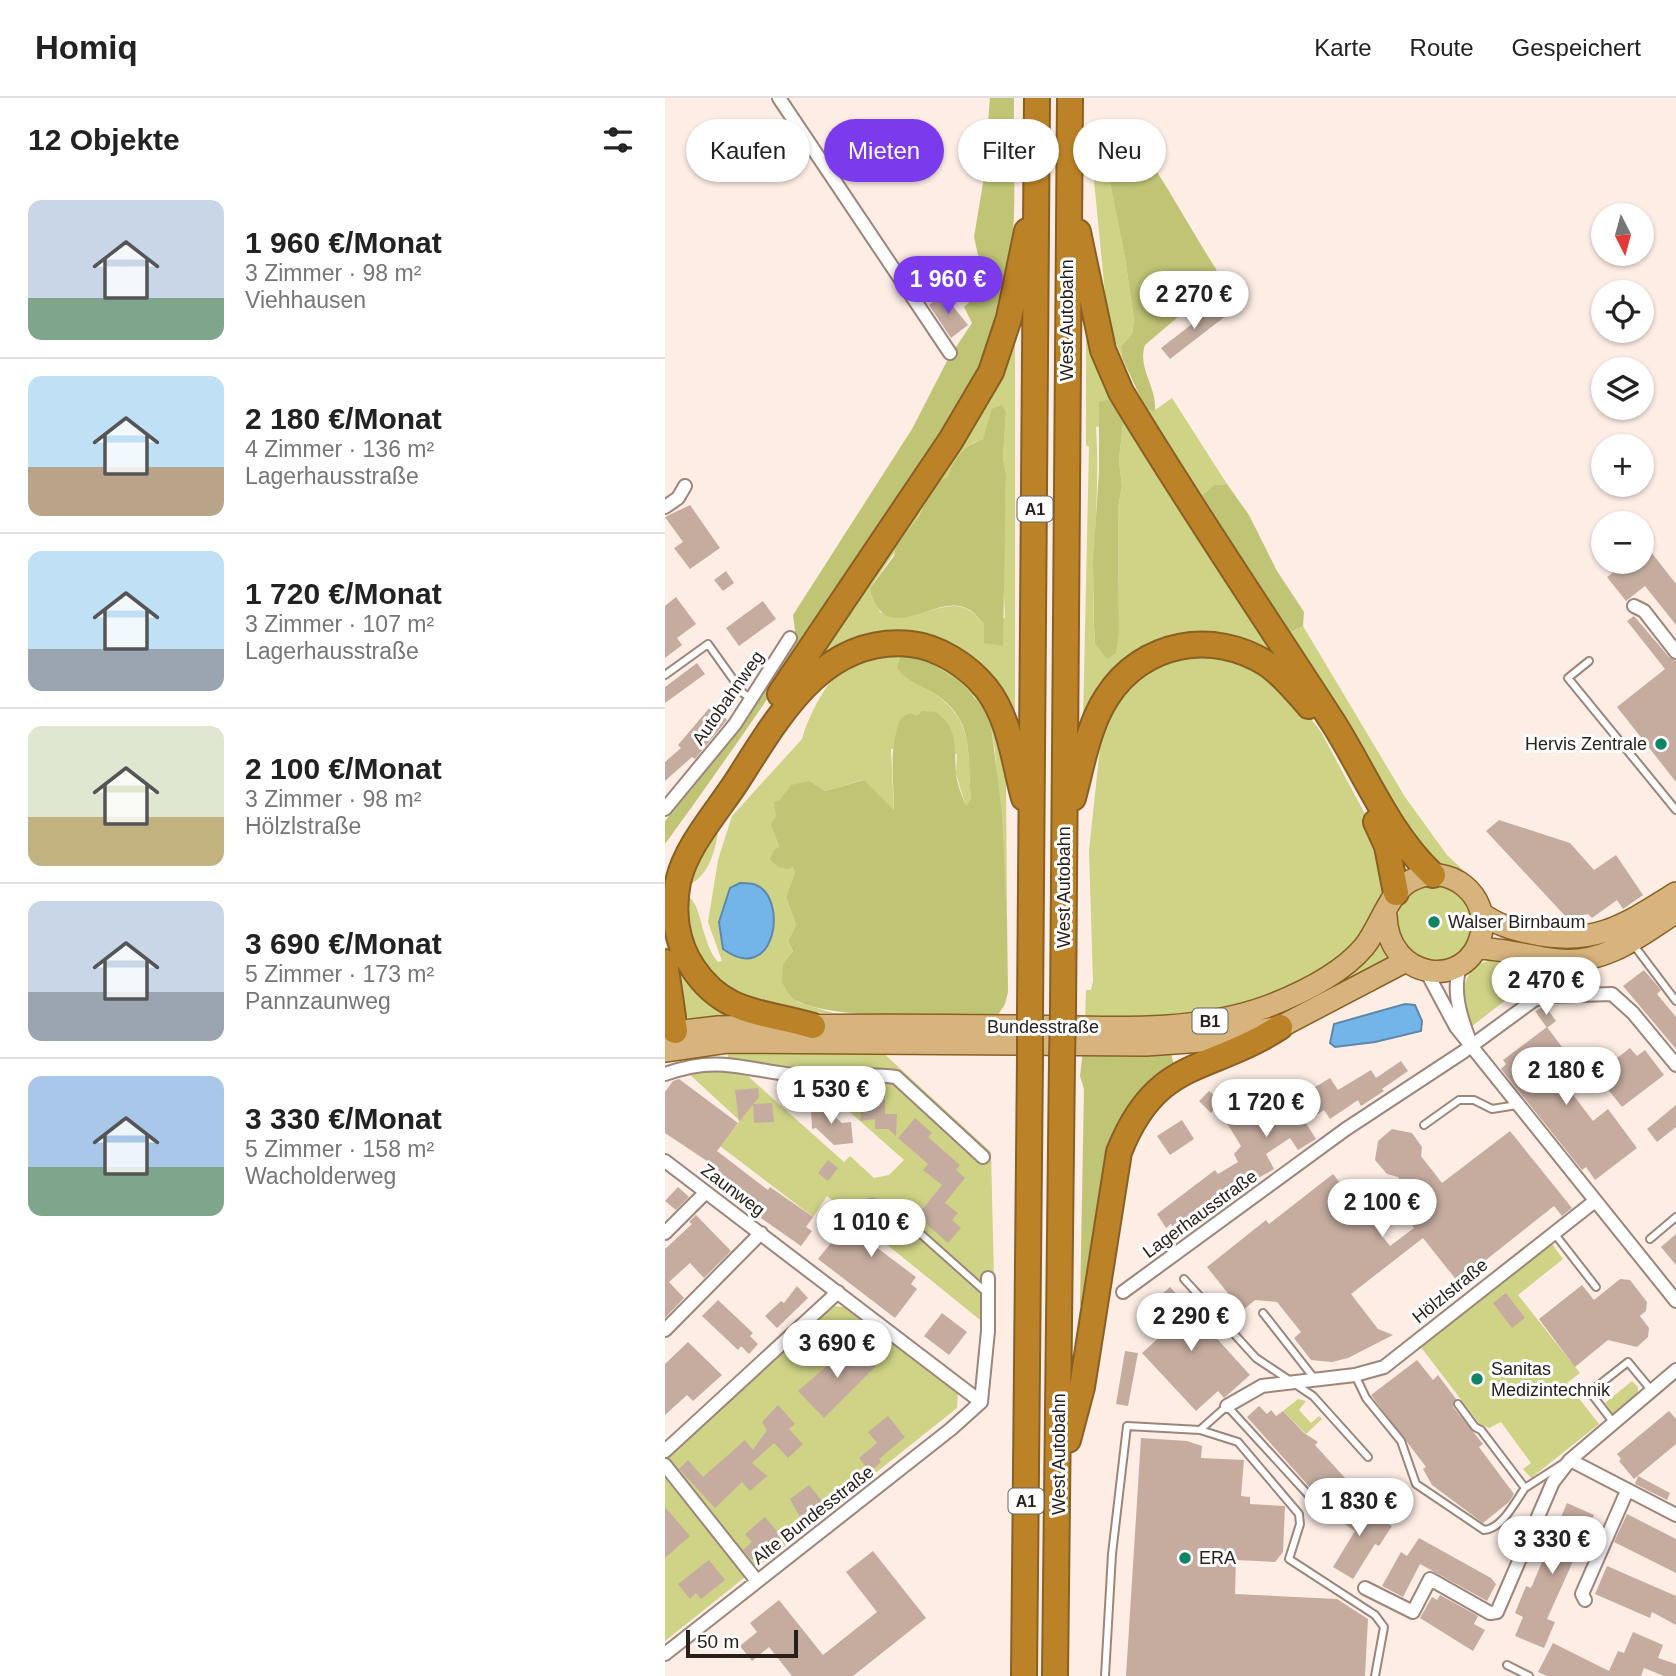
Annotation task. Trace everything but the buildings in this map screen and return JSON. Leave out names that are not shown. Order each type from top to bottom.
[{"type":"highway","name":"West Autobahn","points":[[1024,1676],[1037,98]]},
{"type":"highway","name":"West Autobahn","points":[[1055,1676],[1070,98]]},
{"type":"highway","points":[[665,869],[951,440],[991,372],[1009,318],[1037,189]]},
{"type":"highway","points":[[1068,191],[1103,350],[1121,392],[1351,751],[1393,826],[1416,859],[1433,875]]},
{"type":"highway","points":[[813,1026],[753,1013],[720,997],[686,956],[674,908],[678,880],[688,857],[766,735],[811,678],[841,656],[876,644],[919,645],[944,653],[986,689],[999,711],[1032,829]]},
{"type":"highway","points":[[1065,829],[1095,721],[1122,677],[1158,652],[1181,645],[1213,644],[1244,652],[1268,665],[1308,705],[1384,838],[1391,904]]},
{"type":"highway","points":[[665,962],[668,1038]]},
{"type":"highway","points":[[1059,1475],[1082,1387],[1119,1152],[1131,1122],[1148,1098],[1171,1080],[1200,1063],[1262,1039],[1280,1027]]},
{"type":"main road","name":"Bundesstraße","points":[[668,1038],[718,1027],[1118,1027],[1213,1021],[1267,1006],[1323,979],[1357,953],[1391,904],[1412,880],[1433,875]]},
{"type":"main road","points":[[1391,904],[1386,931],[1392,947],[1404,962],[1426,971],[1444,971],[1470,955],[1482,934],[1478,902],[1464,885],[1448,877],[1433,875]]},
{"type":"main road","points":[[1481,913],[1498,925],[1511,929],[1545,936],[1582,938],[1615,929],[1676,893]]},
{"type":"main road","points":[[1470,955],[1573,961],[1601,956],[1631,942],[1676,912]]},
{"type":"main road","name":"Bundesstraße","points":[[668,1038],[702,1036],[727,1042],[1146,1045],[1203,1041],[1280,1027],[1404,962]]},
{"type":"street","points":[[779,98],[950,353]]},
{"type":"street","points":[[665,507],[678,498],[685,485]]},
{"type":"street","points":[[1634,606],[1644,611],[1676,652]]},
{"type":"street","name":"Autobahnweg","points":[[665,809],[752,699],[790,638]]},
{"type":"street","points":[[1470,955],[1456,986],[1459,1009],[1472,1046]]},
{"type":"street","points":[[1426,971],[1456,1027],[1676,1301]]},
{"type":"street","name":"Lagerhausstraße","points":[[1123,1292],[1346,1129],[1472,1046],[1534,1000],[1546,996],[1612,994],[1633,1013],[1675,1063]]},
{"type":"street","points":[[665,1074],[689,1067],[727,1063],[793,1075],[896,1077],[983,1157]]},
{"type":"street","name":"Zaunweg","points":[[665,1161],[981,1402]]},
{"type":"street","points":[[665,1233],[705,1193]]},
{"type":"street","name":"Hölzlstraße","points":[[1227,1406],[1262,1386],[1290,1380],[1355,1375],[1384,1367],[1595,1200]]},
{"type":"street","points":[[665,1330],[761,1233]]},
{"type":"street","points":[[981,1402],[988,1278]]},
{"type":"street","points":[[665,1451],[838,1292]]},
{"type":"street","points":[[1365,1588],[1413,1612],[1430,1579],[1490,1613],[1497,1612],[1553,1482],[1570,1460],[1676,1370]]},
{"type":"street","name":"Alte Bundesstraße","points":[[665,1654],[981,1402]]},
{"type":"street","points":[[1570,1460],[1676,1516]]},
{"type":"street","points":[[665,1465],[757,1581]]},
{"type":"street","points":[[1585,1600],[1581,1594],[1627,1490]]},
{"type":"lane","points":[[665,676],[708,644],[743,693],[752,699]]},
{"type":"lane","points":[[1589,661],[1568,678],[1676,810]]},
{"type":"lane","points":[[1631,942],[1676,1001]]},
{"type":"lane","points":[[1424,1125],[1459,1100],[1474,1100],[1492,1109],[1518,1104]]},
{"type":"lane","points":[[1650,1239],[1676,1217]]},
{"type":"lane","points":[[904,1219],[989,1295]]},
{"type":"lane","points":[[1553,1232],[1596,1287]]},
{"type":"lane","points":[[1184,1279],[1256,1358],[1313,1396],[1368,1457]]},
{"type":"lane","points":[[1263,1313],[1315,1380]]},
{"type":"lane","points":[[1614,1424],[1590,1392],[1628,1362],[1652,1391]]},
{"type":"lane","points":[[1355,1375],[1366,1398],[1401,1441],[1416,1484],[1484,1530],[1493,1528],[1502,1520],[1525,1488],[1570,1460]]},
{"type":"lane","points":[[1458,1404],[1525,1488]]},
{"type":"lane","points":[[1200,1430],[1227,1406],[1314,1501]]},
{"type":"lane","points":[[1105,1676],[1112,1554],[1127,1426],[1200,1430],[1238,1442],[1299,1514],[1300,1524],[1289,1559],[1375,1615],[1384,1627],[1375,1676]]},
{"type":"lane","points":[[1507,1665],[1529,1676]]},
{"type":"green space","points":[[990,98],[1014,98],[1014,119],[988,119]]},
{"type":"green space","points":[[1014,182],[1014,209],[1006,292],[992,343],[981,367],[940,437],[841,590],[665,844],[665,821],[715,760],[796,638],[793,615],[912,429],[948,359],[972,323],[964,307],[975,297],[987,263],[978,255],[974,237],[983,183]]},
{"type":"green space","points":[[1094,182],[1110,182],[1125,258],[1134,320],[1132,334],[1121,348],[1122,358],[1108,324]]},
{"type":"green space","points":[[1110,182],[1163,182],[1216,269],[1219,282],[1145,345],[1143,362],[1155,402],[1155,411],[1146,409],[1122,358],[1121,347],[1132,334],[1134,320]]},
{"type":"green space","points":[[1015,323],[1015,721],[939,644],[811,670]],"holes":[[[1006,413],[1003,458],[1006,475],[1003,573],[1005,617],[984,643],[984,624],[969,610],[959,606],[905,615],[880,612],[870,588],[918,518],[928,492],[948,477],[973,443],[983,439]]]},
{"type":"green space","points":[[1086,328],[1286,664],[1196,635],[1083,721],[1089,447],[1086,445]],"holes":[[[1123,423],[1119,460],[1122,487],[1118,508],[1119,631],[1095,643],[1093,589],[1096,427]]]},
{"type":"green space","points":[[1172,398],[1227,484],[1214,485],[1202,495],[1146,409],[1155,410]]},
{"type":"green space","points":[[1108,400],[1118,410],[1123,423],[1119,460],[1122,487],[1118,508],[1119,631],[1116,653],[1107,659],[1095,643],[1093,563],[1099,471],[1099,402]]},
{"type":"green space","points":[[1002,405],[1006,413],[1003,458],[1006,475],[1003,646],[984,643],[984,624],[968,609],[941,607],[913,616],[887,616],[877,607],[870,588],[894,556],[896,545],[918,518],[933,484],[948,477],[961,454],[983,439],[992,409]]},
{"type":"green space","points":[[1227,484],[1249,515],[1277,571],[1304,612],[1303,626],[1289,633],[1202,495],[1214,485]]},
{"type":"green space","points":[[1303,626],[1405,797],[1447,855],[1464,871],[1434,862],[1421,853],[1289,633]]},
{"type":"green space","points":[[1208,652],[1252,664],[1305,711],[1321,732],[1371,825],[1383,887],[1378,907],[1349,950],[1322,969],[1275,992],[1242,1004],[1202,1013],[1085,1022],[1086,990],[1091,990],[1093,981],[1089,851],[1100,747],[1097,744],[1105,717],[1145,666]]},
{"type":"green space","points":[[861,654],[933,657],[981,696],[1001,742],[1006,780],[1007,919],[991,725],[974,696],[926,688],[954,712],[961,723],[968,749],[971,799],[966,807],[956,774],[957,754],[891,749],[894,811],[863,780],[825,791],[810,781],[776,816],[774,832],[779,848],[794,866],[795,873],[786,897],[796,925],[788,941],[793,951],[783,964],[797,1002],[833,1013],[775,1012],[746,1005],[692,955],[685,901],[690,898],[694,903],[712,954],[718,962],[722,961],[708,922],[718,860],[732,816],[802,739],[817,703],[832,679]]},
{"type":"green space","points":[[908,655],[920,656],[960,682],[982,706],[991,725],[1002,814],[1007,919],[1008,992],[998,1015],[928,1018],[838,1011],[799,1002],[791,996],[782,982],[783,964],[793,951],[788,941],[796,925],[786,897],[795,873],[793,866],[789,869],[779,867],[770,860],[774,850],[779,847],[771,824],[776,816],[774,802],[780,800],[791,785],[810,781],[825,791],[864,780],[894,810],[893,752],[901,718],[910,713],[917,716],[922,711],[936,712],[952,732],[957,777],[966,806],[971,799],[967,739],[963,726],[946,703],[900,672],[897,667],[900,658]]},
{"type":"green space","points":[[719,824],[707,868],[696,881],[688,885],[688,873]]},
{"type":"green space","points":[[1435,885],[1450,888],[1462,896],[1470,908],[1473,923],[1470,938],[1462,950],[1450,958],[1435,961],[1420,958],[1408,950],[1400,938],[1397,923],[1400,908],[1408,896],[1420,888]]},
{"type":"green space","points":[[1378,943],[1387,958],[1332,990],[1272,1020],[1210,1030]]},
{"type":"green space","points":[[674,945],[744,1017],[691,1020],[684,1014]]},
{"type":"green space","points":[[1499,959],[1520,969],[1511,996],[1471,1027],[1467,1020],[1464,995],[1467,979],[1481,963]]},
{"type":"green space","points":[[727,1048],[880,1050],[991,1152],[994,1279],[985,1282],[985,1324],[827,1196],[813,1217],[720,1146],[740,1121],[687,1072],[740,1069],[844,1162],[850,1156],[874,1178],[889,1175],[904,1160],[800,1068],[728,1060]]},
{"type":"green space","points":[[1165,1049],[1171,1054],[1175,1068],[1141,1095],[1087,1304],[1080,1305],[1084,1089],[1080,1076],[1083,1050]]},
{"type":"green space","points":[[1552,1244],[1563,1259],[1518,1295],[1580,1373],[1567,1383],[1599,1424],[1531,1478],[1523,1469],[1531,1463],[1501,1422],[1489,1428],[1479,1423],[1420,1346]]},
{"type":"green space","points":[[830,1306],[844,1307],[958,1393],[957,1408],[665,1641],[665,1458]]},
{"type":"green space","points":[[1632,1381],[1638,1387],[1638,1394],[1613,1414],[1605,1403]]},
{"type":"green space","points":[[1298,1399],[1306,1401],[1299,1410],[1311,1423],[1319,1416],[1322,1419],[1306,1434],[1283,1411]]},
{"type":"water","points":[[740,883],[756,885],[766,893],[772,906],[774,921],[771,936],[765,949],[755,957],[741,958],[723,949],[719,922],[730,888]]},
{"type":"water","points":[[1405,1004],[1415,1005],[1422,1021],[1421,1031],[1375,1042],[1335,1047],[1330,1043],[1334,1024]]},
{"type":"place","name":"Hervis Zentrale","points":[[1661,744]]},
{"type":"place","name":"Walser Birnbaum","points":[[1434,922]]},
{"type":"place","name":"Sanitas Medizintechnik","points":[[1477,1379]]},
{"type":"place","name":"ERA","points":[[1185,1558]]}]
